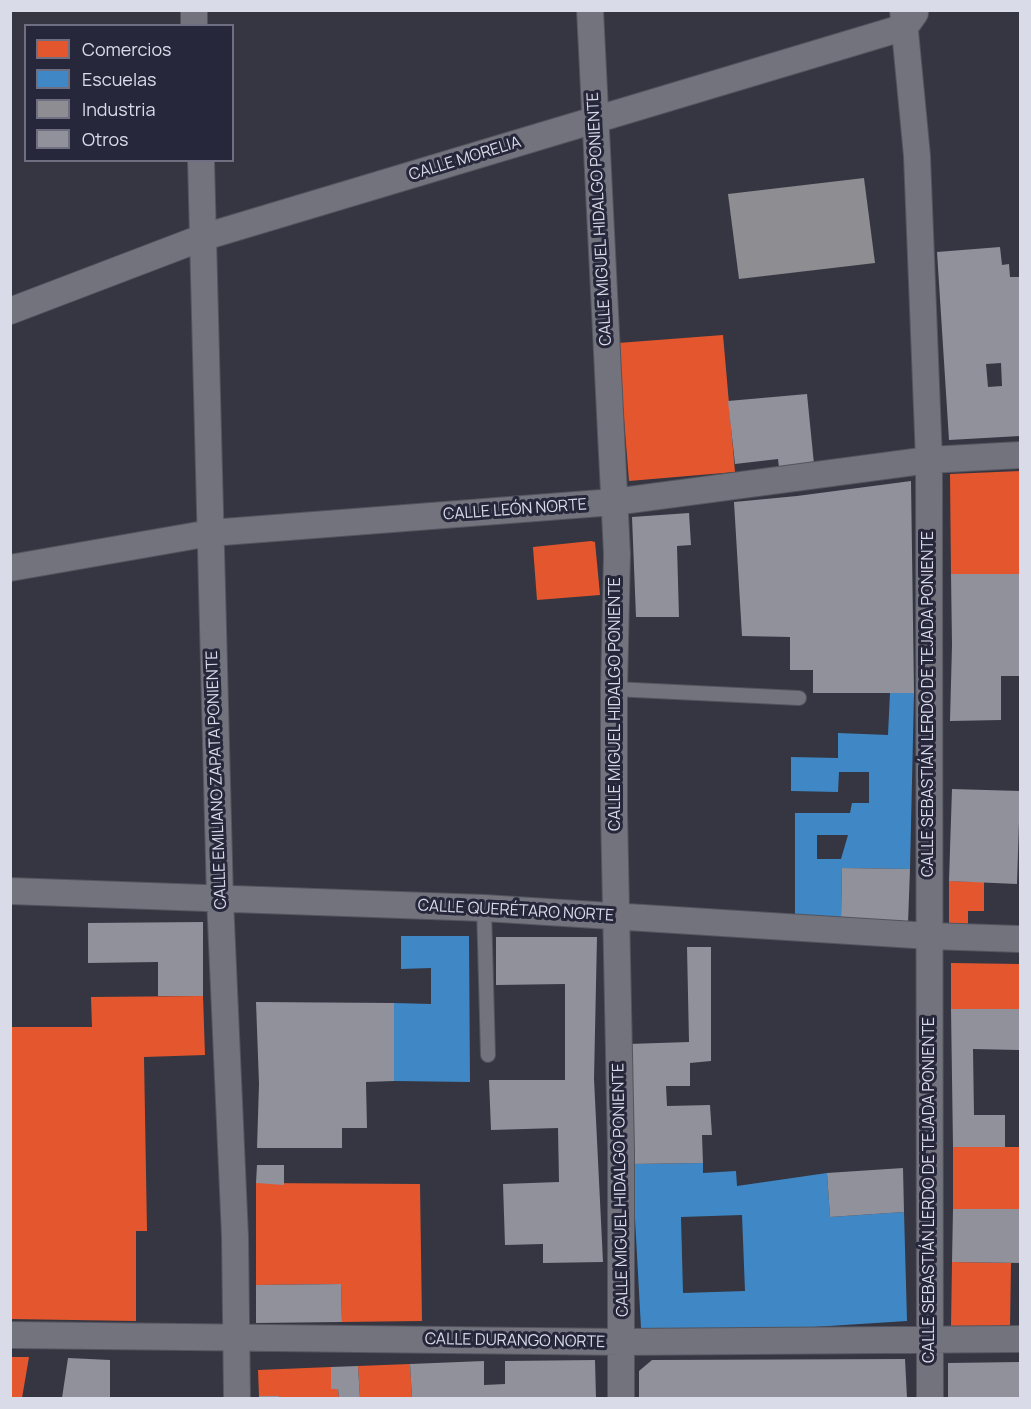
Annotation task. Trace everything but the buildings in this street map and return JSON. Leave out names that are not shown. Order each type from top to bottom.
[{"type":"street","name":"CALLE MIGUEL HIDALGO PONIENTE","points":[[590,10],[617,554],[614,689],[621,1151],[621,1398]]},
{"type":"street","name":"CALLE MORELIA","points":[[10,310],[204,237],[595,120],[908,16]]},
{"type":"street","name":"CALLE SEBASTIÁN LERDO DE TEJADA PONIENTE","points":[[908,16],[917,156],[929,460],[930,1398]]},
{"type":"street","name":"CALLE EMILIANO ZAPATA PONIENTE","points":[[201,162],[220,899],[235,1236],[237,1398]]},
{"type":"street","name":"CALLE LEÓN NORTE","points":[[10,568],[210,533],[614,502],[929,460],[1020,454]]},
{"type":"street","name":"CALLE QUERÉTARO NORTE","points":[[10,891],[484,908],[930,936],[1020,939]]},
{"type":"street","name":"CALLE DURANGO NORTE","points":[[10,1335],[622,1342],[1020,1339]]},
{"type":"lane","points":[[614,689],[799,698]]},
{"type":"lane","points":[[484,908],[488,1055]]}]
